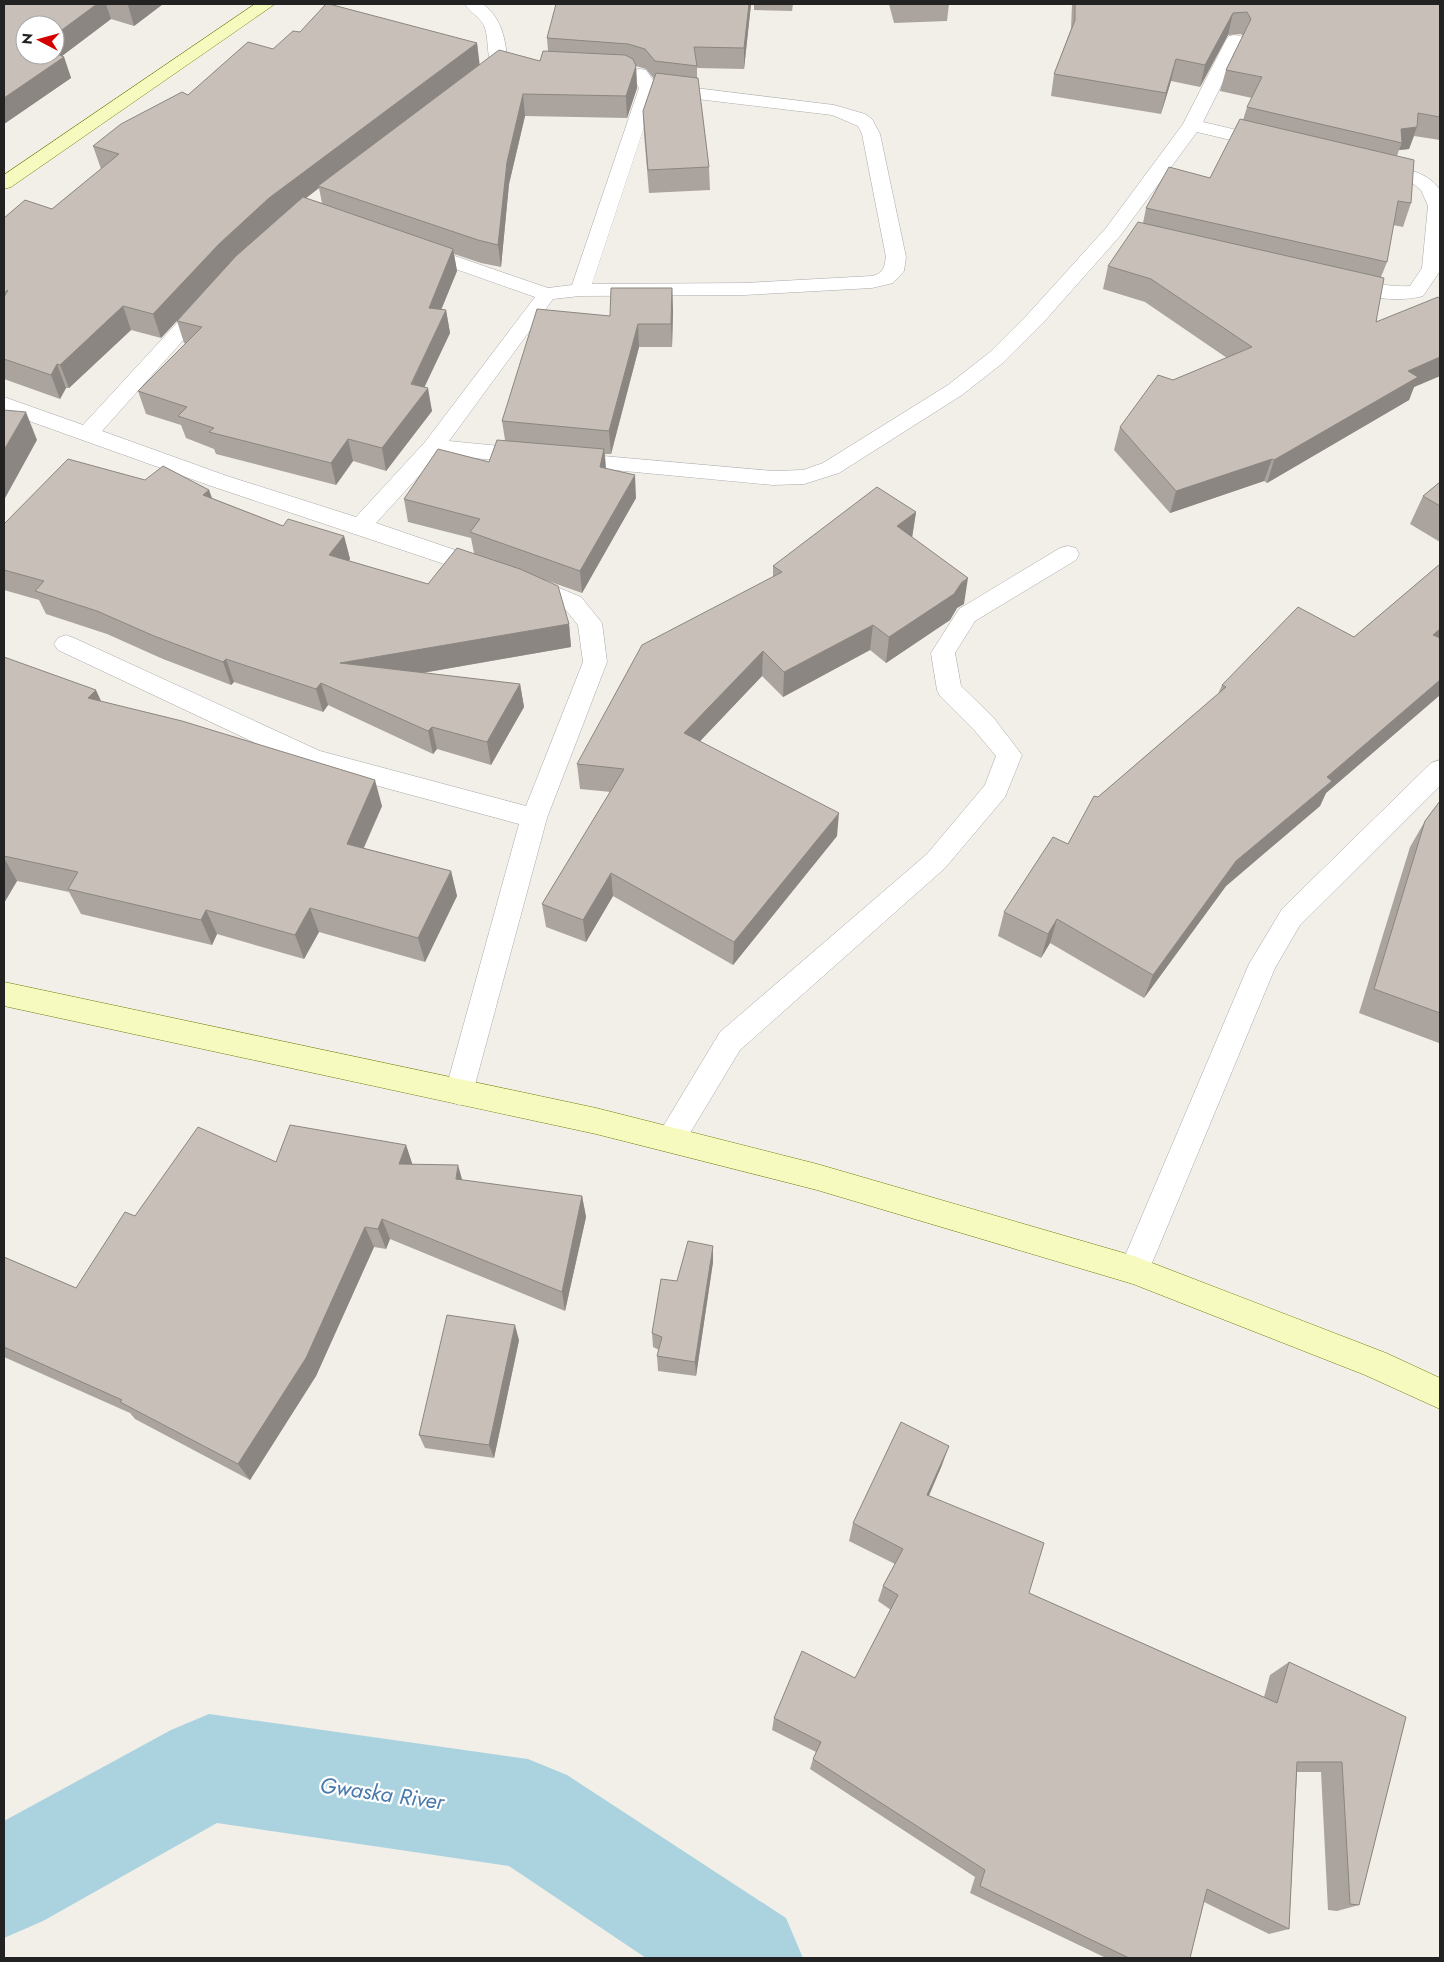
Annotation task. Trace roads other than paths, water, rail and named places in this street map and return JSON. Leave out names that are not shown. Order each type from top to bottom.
[{"type":"street","points":[[4,183],[266,4]]},
{"type":"street","points":[[473,4],[484,13],[494,26],[500,67]]},
{"type":"street","points":[[433,448],[773,478],[804,477],[831,468],[955,390],[997,356],[1123,235],[1192,125],[1235,40]]},
{"type":"street","points":[[580,290],[648,88],[645,79],[640,74],[620,70]]},
{"type":"street","points":[[398,242],[547,294],[580,290],[744,289],[872,282],[886,279],[894,271],[896,257],[871,134],[866,124],[859,118],[816,106],[648,88]]},
{"type":"street","points":[[1192,125],[1285,147]]},
{"type":"street","points":[[1326,282],[1375,293],[1397,294],[1416,292],[1425,282],[1432,268],[1438,206],[1431,190],[1417,178],[1360,165]]},
{"type":"street","points":[[88,433],[221,288]]},
{"type":"street","points":[[360,526],[433,448],[547,294]]},
{"type":"street","points":[[4,404],[219,482],[360,526],[532,585],[573,603],[590,623],[595,662],[534,818],[459,1092]]},
{"type":"street","points":[[671,1139],[730,1041],[936,861],[996,790],[1009,755],[984,724],[949,690],[943,653],[968,615],[1068,554]]},
{"type":"street","points":[[66,644],[313,759],[534,818]]},
{"type":"street","points":[[1134,1270],[1263,964],[1290,917],[1440,770]]},
{"type":"street","points":[[4,994],[671,1139],[902,1201],[1134,1270],[1375,1364],[1440,1394]]},
{"type":"waterway","name":"Gwaska River","points":[[4,1882],[209,1768],[528,1814],[746,1958]]}]
